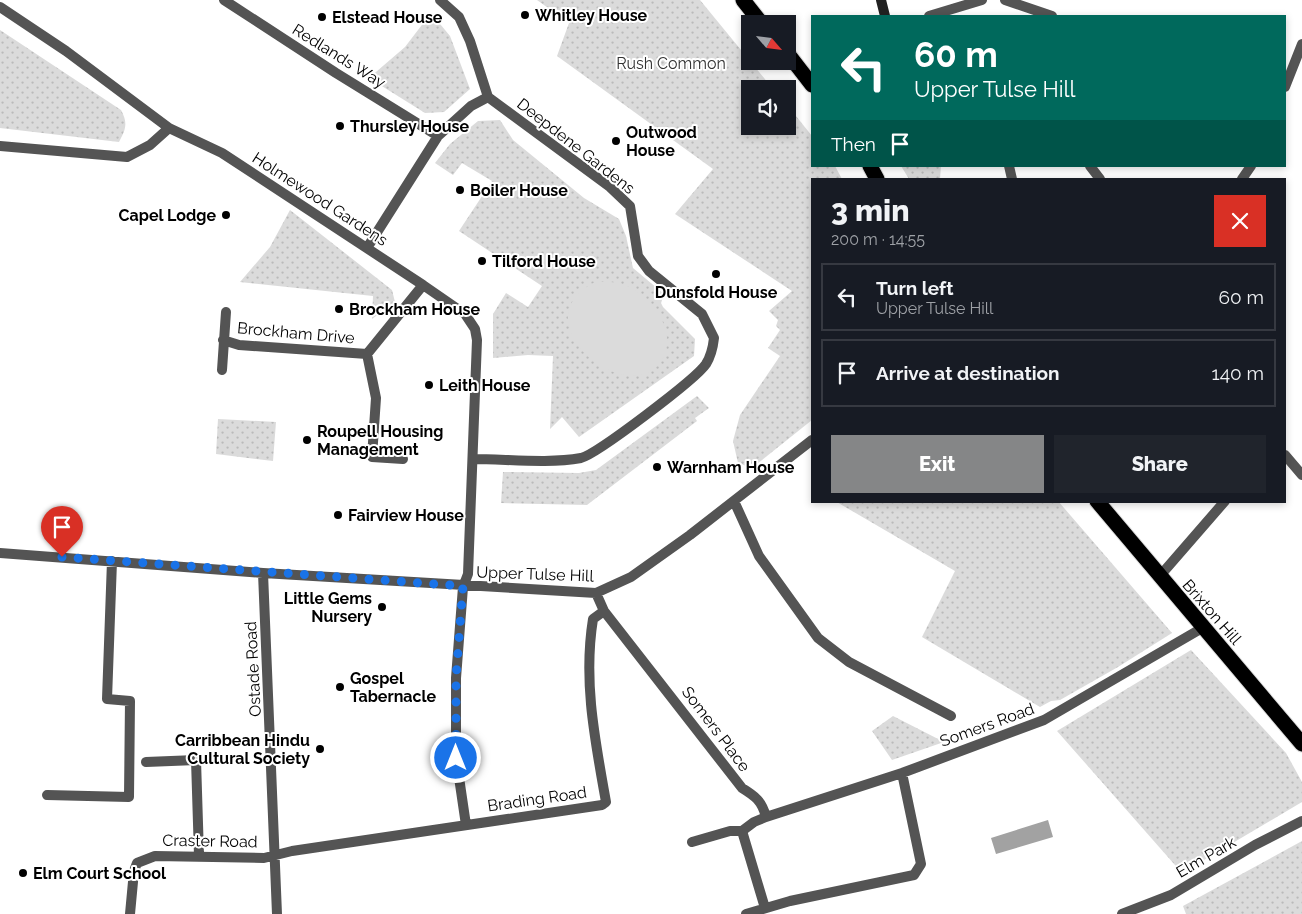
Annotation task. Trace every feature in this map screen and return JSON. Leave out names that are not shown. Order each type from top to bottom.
[{"type":"highway","points":[[743,0],[755,15]]},
{"type":"highway","points":[[796,64],[811,84]]},
{"type":"highway","name":"Brixton Hill","points":[[1099,503],[1159,577],[1204,627],[1302,744]]},
{"type":"street","name":"Redlands Way","points":[[224,0],[336,73],[438,136]]},
{"type":"street","points":[[367,248],[438,136],[471,106],[488,97],[470,41],[459,17],[440,0]]},
{"type":"street","points":[[882,0],[886,15]]},
{"type":"street","points":[[932,15],[982,0]]},
{"type":"street","points":[[1005,0],[1049,15]]},
{"type":"street","name":"Holmewood Gardens","points":[[0,7],[66,51],[169,128],[222,152],[423,285],[465,314],[475,329],[477,340],[468,574],[463,586],[456,678],[456,758],[466,825]]},
{"type":"street","points":[[1286,84],[1302,44]]},
{"type":"street","name":"Deepdene Gardens","points":[[473,459],[560,460],[582,457],[670,396],[697,374],[707,363],[714,338],[702,314],[649,271],[638,256],[630,206],[610,187],[488,97]]},
{"type":"street","points":[[0,146],[127,157],[150,145],[169,128]]},
{"type":"street","points":[[1091,167],[1099,178]]},
{"type":"street","points":[[1243,178],[1250,167]]},
{"type":"street","name":"Brockham Drive","points":[[223,340],[239,345],[367,354],[423,285]]},
{"type":"street","points":[[222,370],[226,312]]},
{"type":"street","points":[[367,354],[376,398],[372,457],[403,459]]},
{"type":"street","name":"Upper Tulse Hill","points":[[0,553],[263,573],[596,593],[631,577],[734,501],[811,441]]},
{"type":"street","points":[[1286,455],[1302,475]]},
{"type":"street","points":[[734,501],[759,556],[818,638],[849,662],[951,716]]},
{"type":"street","points":[[1159,577],[1223,503]]},
{"type":"street","points":[[47,795],[129,797],[130,701],[107,699],[112,561]]},
{"type":"street","name":"Ostade Road","points":[[263,573],[277,914]]},
{"type":"street","name":"Somers Place","points":[[596,593],[604,611],[742,788],[757,797],[763,806],[766,817]]},
{"type":"street","name":"Brading Road","points":[[276,855],[602,805],[606,802],[593,729],[588,678],[593,619],[604,611]]},
{"type":"street","name":"Somers Road","points":[[766,817],[902,773],[1044,720],[1204,627]]},
{"type":"street","points":[[146,762],[196,760],[199,856]]},
{"type":"street","points":[[746,914],[790,901],[914,875],[919,871],[921,864],[902,773]]},
{"type":"street","points":[[692,842],[730,831],[742,831],[754,822],[766,817]]},
{"type":"street","name":"Elm Park","points":[[1122,914],[1171,895],[1255,845],[1302,821]]},
{"type":"street","points":[[742,831],[765,908]]},
{"type":"street","name":"Craster Road","points":[[130,914],[134,872],[138,863],[155,856],[252,858],[276,855]]},
{"type":"green space","name":"Rush Common","points":[[537,0],[700,0],[741,50],[741,70],[757,70],[766,80],[741,80],[741,135],[796,135],[796,116],[811,135],[811,167],[836,167],[841,178],[811,178],[811,421],[752,468],[738,463],[733,441],[740,415],[780,356],[768,348],[780,330],[776,326],[778,320],[769,311],[792,291],[675,214],[713,169],[557,56],[569,23]]},
{"type":"green space","points":[[431,13],[450,36],[470,89],[444,112],[425,113],[369,78],[405,47]]},
{"type":"green space","points":[[0,30],[121,110],[125,119],[125,126],[119,142],[0,128]]},
{"type":"green space","points":[[500,120],[513,140],[584,198],[619,219],[626,236],[633,268],[664,294],[661,303],[663,307],[695,339],[694,356],[579,437],[562,417],[550,429],[553,356],[528,355],[493,358],[493,314],[506,293],[528,307],[542,286],[459,231],[492,181],[462,163],[453,175],[435,163],[450,144],[478,121]]},
{"type":"green space","points":[[902,167],[941,167],[940,178],[908,178]]},
{"type":"green space","points":[[290,210],[392,290],[395,302],[372,319],[373,296],[240,282],[270,247]]},
{"type":"green space","points":[[595,282],[618,283],[635,290],[652,305],[659,315],[667,337],[667,348],[663,358],[648,372],[628,375],[607,369],[588,356],[574,338],[568,319],[574,299]]},
{"type":"green space","points":[[697,396],[709,408],[695,418],[697,421],[587,505],[501,503],[503,472],[579,473],[596,470]]},
{"type":"green space","points":[[218,419],[276,422],[273,461],[216,454]]},
{"type":"green space","points":[[838,503],[1060,503],[1172,633],[1060,700],[1051,701],[1040,707],[922,637],[955,571]]},
{"type":"green space","points":[[1191,650],[1286,753],[1302,782],[1302,802],[1182,873],[1057,731]]},
{"type":"green space","points":[[893,716],[944,742],[892,760],[872,731]]},
{"type":"green space","points":[[1302,841],[1302,914],[1186,914],[1183,906]]},
{"type":"shaded area","points":[[1048,820],[1053,837],[996,854],[991,838]]},
{"type":"place","name":"Whitley House","points":[[525,15]]},
{"type":"place","name":"Elstead House","points":[[322,17]]},
{"type":"place","name":"Thursley House","points":[[340,126]]},
{"type":"place","name":"Outwood House","points":[[616,141]]},
{"type":"place","name":"Boiler House","points":[[460,190]]},
{"type":"place","name":"Capel Lodge","points":[[226,215]]},
{"type":"place","name":"Tilford House","points":[[482,261]]},
{"type":"place","name":"Dunsfold House","points":[[716,274]]},
{"type":"place","name":"Brockham House","points":[[339,309]]},
{"type":"place","name":"Leith House","points":[[429,385]]},
{"type":"place","name":"Roupell Housing Management","points":[[307,440]]},
{"type":"place","name":"Warnham House","points":[[657,467]]},
{"type":"place","name":"Fairview House","points":[[338,515]]},
{"type":"place","name":"Little Gems Nursery","points":[[382,607]]},
{"type":"place","name":"Gospel Tabernacle","points":[[340,687]]},
{"type":"place","name":"Carribbean Hindu Cultural Society","points":[[320,749]]},
{"type":"place","name":"Elm Court School","points":[[23,873]]},
{"type":"route","points":[[62,557],[463,586],[456,678],[456,758]]}]
